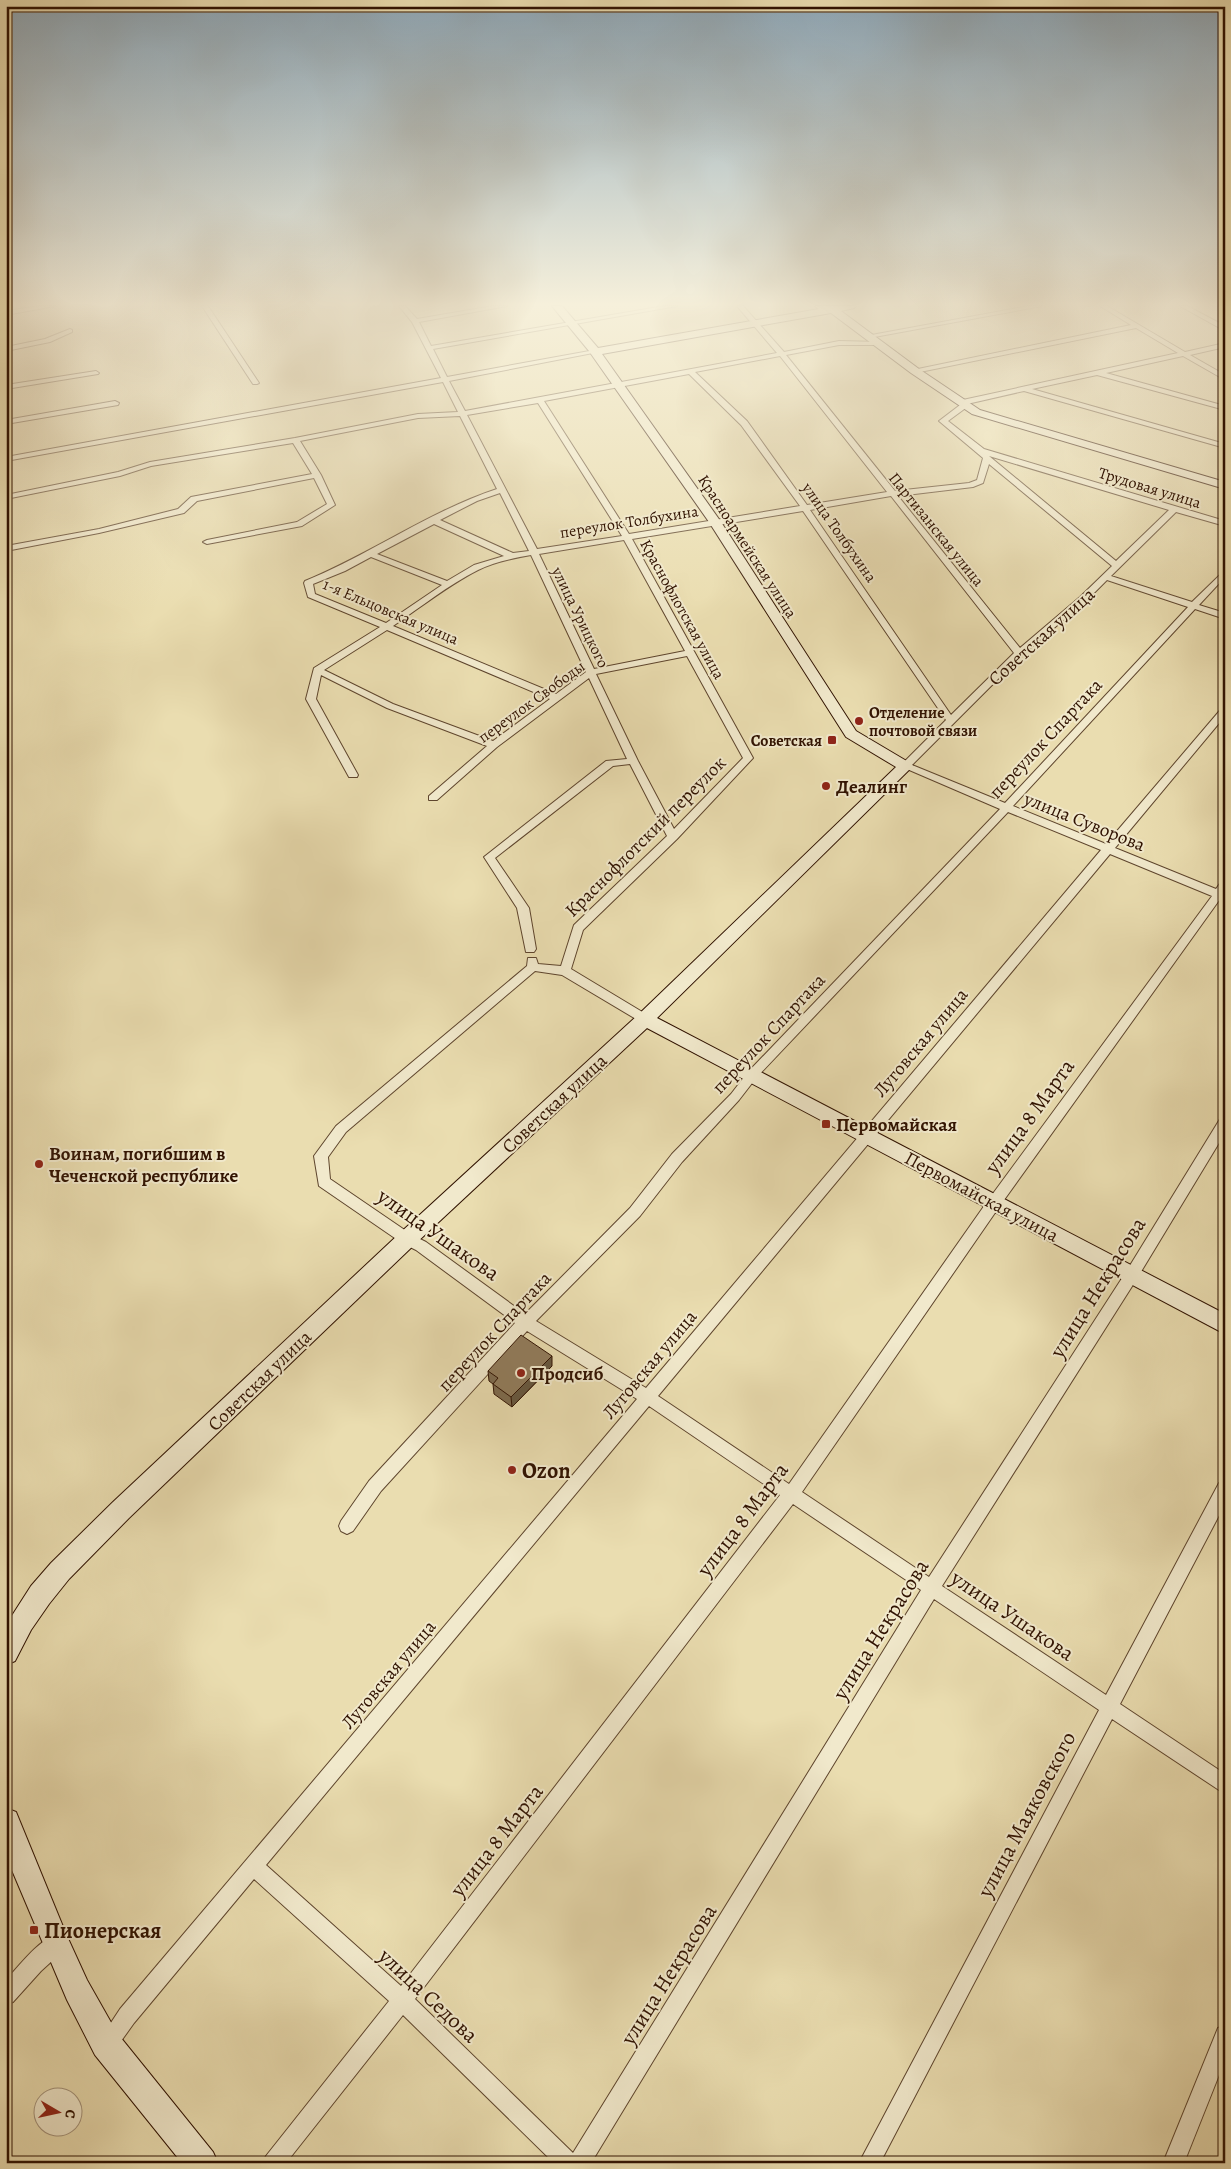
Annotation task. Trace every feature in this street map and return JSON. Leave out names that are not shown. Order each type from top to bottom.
[{"type":"street","points":[[6,422],[91,407]]},
{"type":"street","points":[[6,459],[294,407]]},
{"type":"street","name":"улица Урицкого","points":[[459,407],[534,552],[633,761],[673,837]]},
{"type":"street","points":[[6,497],[120,474],[150,464],[295,440],[418,416],[462,414],[500,407]]},
{"type":"street","name":"Краснофлотская улица","points":[[545,407],[626,536],[748,758]]},
{"type":"street","name":"Красноармейская улица","points":[[632,407],[715,522],[851,734],[905,766]]},
{"type":"street","name":"улица Толбухина","points":[[728,407],[744,423],[805,508],[951,721]]},
{"type":"street","name":"Партизанская улица","points":[[823,407],[1019,653]]},
{"type":"street","points":[[959,407],[943,422],[981,451],[1116,566]]},
{"type":"street","points":[[968,407],[1001,421],[1225,486]]},
{"type":"street","points":[[1089,407],[1225,446]]},
{"type":"street","points":[[207,542],[299,524],[331,505],[317,475],[295,440]]},
{"type":"street","name":"Трудовая улица","points":[[981,451],[1225,524]]},
{"type":"street","name":"переулок Толбухина","points":[[318,670],[388,626],[448,584],[477,568],[512,556],[891,494],[970,485],[980,481],[987,458]]},
{"type":"street","points":[[6,548],[99,531],[181,510],[194,499],[317,475]]},
{"type":"street","name":"1-я Ельцовская улица","points":[[501,490],[474,498],[435,521],[371,554],[308,583],[311,595],[557,698]]},
{"type":"street","name":"Советская улица","points":[[6,1652],[22,1621],[60,1571],[122,1510],[407,1239],[645,1019],[1019,653],[1106,577],[1174,508]]},
{"type":"street","points":[[435,521],[512,556]]},
{"type":"street","points":[[371,554],[448,584]]},
{"type":"street","name":"переулок Спартака","points":[[347,1526],[375,1486],[526,1323],[635,1212],[677,1158],[735,1097],[752,1075],[1006,808],[1225,572]]},
{"type":"street","points":[[1106,577],[1225,616]]},
{"type":"street","name":"переулок Свободы","points":[[433,798],[494,745],[592,672],[690,653]]},
{"type":"street","points":[[353,775],[312,699],[318,670],[390,706],[494,745]]},
{"type":"street","name":"Луговская улица","points":[[106,2044],[127,2016],[1225,710]]},
{"type":"street","name":"Краснофлотский переулок","points":[[565,971],[578,928],[673,837],[748,758]]},
{"type":"street","points":[[531,958],[523,908],[488,857],[610,763],[633,761]]},
{"type":"street","name":"улица Суворова","points":[[905,766],[1108,850],[1222,892]]},
{"type":"street","name":"улица 8 Марта","points":[[273,2163],[402,2000],[791,1494],[994,1203],[1222,892]]},
{"type":"street","name":"Первомайская улица","points":[[531,958],[565,971],[645,1019],[1225,1325]]},
{"type":"street","name":"улица Ушакова","points":[[531,958],[341,1129],[321,1156],[324,1182],[407,1239],[421,1246],[526,1323],[647,1397],[1225,1785]]},
{"type":"street","name":"улица Некрасова","points":[[578,2163],[932,1587],[1131,1276],[1225,1122]]},
{"type":"street","name":"улица Маяковского","points":[[869,2163],[1225,1488]]},
{"type":"street","points":[[6,1822],[56,1944],[77,1990],[106,2044],[201,2162]]},
{"type":"street","name":"улица Седова","points":[[253,1866],[402,2000],[569,2163]]},
{"type":"street","points":[[6,1996],[34,1964],[56,1944]]},
{"type":"street","points":[[1173,2163],[1225,2035]]},
{"type":"building","name":"Продсиб","points":[[521,1335],[552,1356],[511,1397],[493,1384],[498,1378],[488,1371]]},
{"type":"place","name":"Отделение почтовой связи","points":[[859,721]]},
{"type":"place","name":"Советская","points":[[832,740]]},
{"type":"place","name":"Деалинг","points":[[826,786]]},
{"type":"place","name":"Первомайская","points":[[826,1124]]},
{"type":"place","name":"Воинам, погибшим в Чеченской республике","points":[[39,1164]]},
{"type":"place","name":"Продсиб","points":[[521,1373]]},
{"type":"place","name":"Ozon","points":[[512,1470]]},
{"type":"place","name":"Пионерская","points":[[34,1930]]}]
